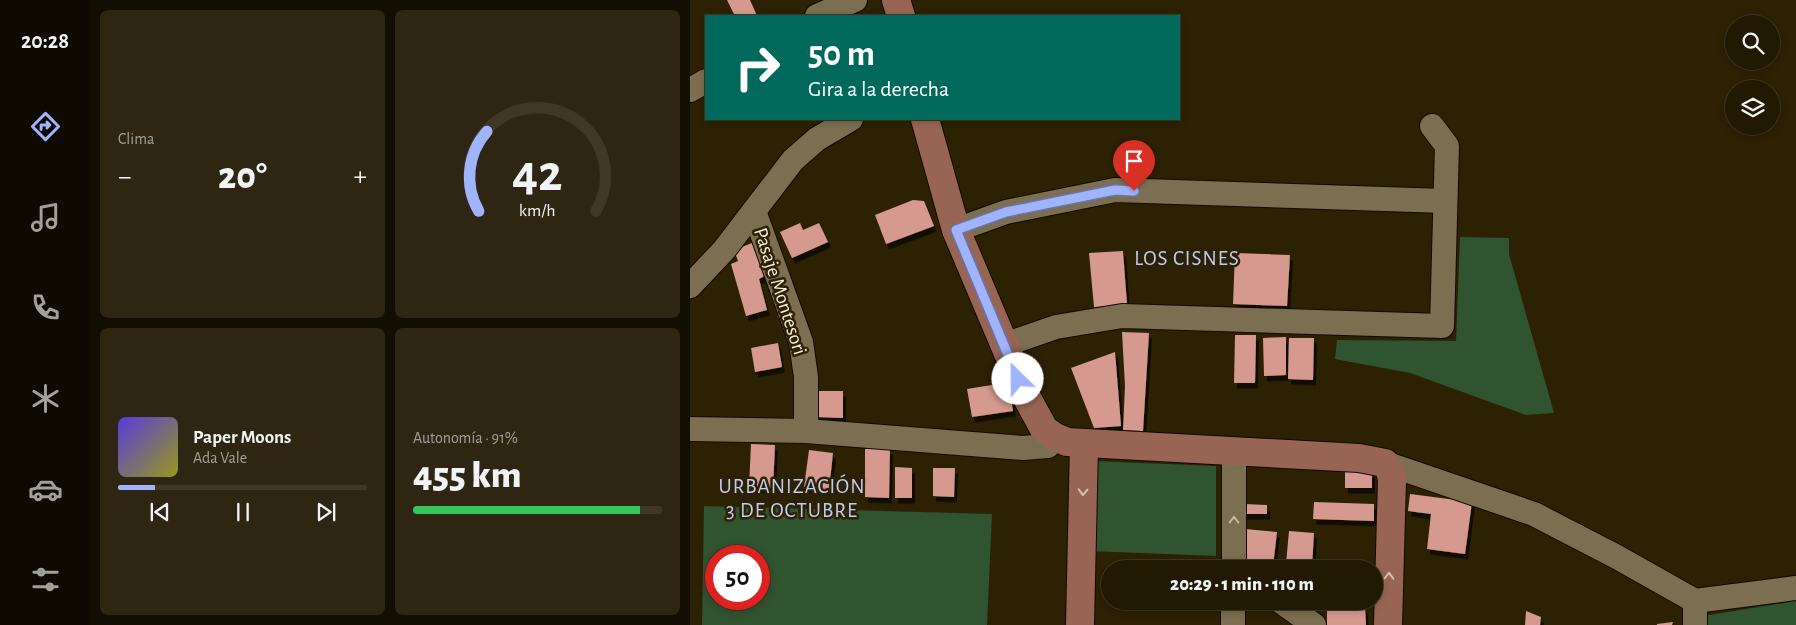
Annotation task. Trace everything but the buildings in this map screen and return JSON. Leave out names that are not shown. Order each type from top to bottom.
[{"type":"main road","points":[[896,0],[901,15]]},
{"type":"main road","points":[[925,120],[956,230],[1004,345],[1044,429],[1055,437],[1067,442],[1084,444],[1359,458],[1385,463],[1390,471],[1392,480],[1388,625]]},
{"type":"main road","points":[[1080,625],[1084,444]]},
{"type":"street","points":[[819,15],[855,0]]},
{"type":"street","points":[[690,90],[705,82]]},
{"type":"street","points":[[690,286],[724,250],[793,160],[806,147],[849,120]]},
{"type":"street","points":[[1004,345],[1056,328],[1122,316],[1442,326],[1447,146],[1432,126]]},
{"type":"street","points":[[956,230],[1006,212],[1115,190],[1445,201]]},
{"type":"street","name":"Pasaje Montesori","points":[[754,211],[802,342],[806,376],[806,431]]},
{"type":"street","points":[[690,429],[806,431],[1022,448],[1048,446],[1055,437]]},
{"type":"street","points":[[1234,452],[1234,560]]},
{"type":"street","points":[[1385,463],[1534,514],[1695,601],[1796,588]]},
{"type":"street","points":[[1695,601],[1695,625]]},
{"type":"street","points":[[1233,610],[1233,625]]},
{"type":"street","points":[[1293,610],[1314,625]]},
{"type":"green space","points":[[1460,237],[1509,238],[1509,254],[1554,413],[1526,415],[1410,373],[1335,359],[1337,340],[1456,341]]},
{"type":"green space","points":[[1094,461],[1216,466],[1216,556],[1090,551]]},
{"type":"green space","points":[[704,506],[992,514],[987,625],[702,625]]},
{"type":"green space","points":[[1796,601],[1796,625],[1704,625],[1703,616]]},
{"type":"district","name":"LOS CISNES","points":[[1187,258]]},
{"type":"district","name":"URBANIZACIÓN 3 DE OCTUBRE","points":[[792,498]]},
{"type":"route","points":[[1018,379],[956,230],[1006,212],[1115,190],[1134,191]]}]
